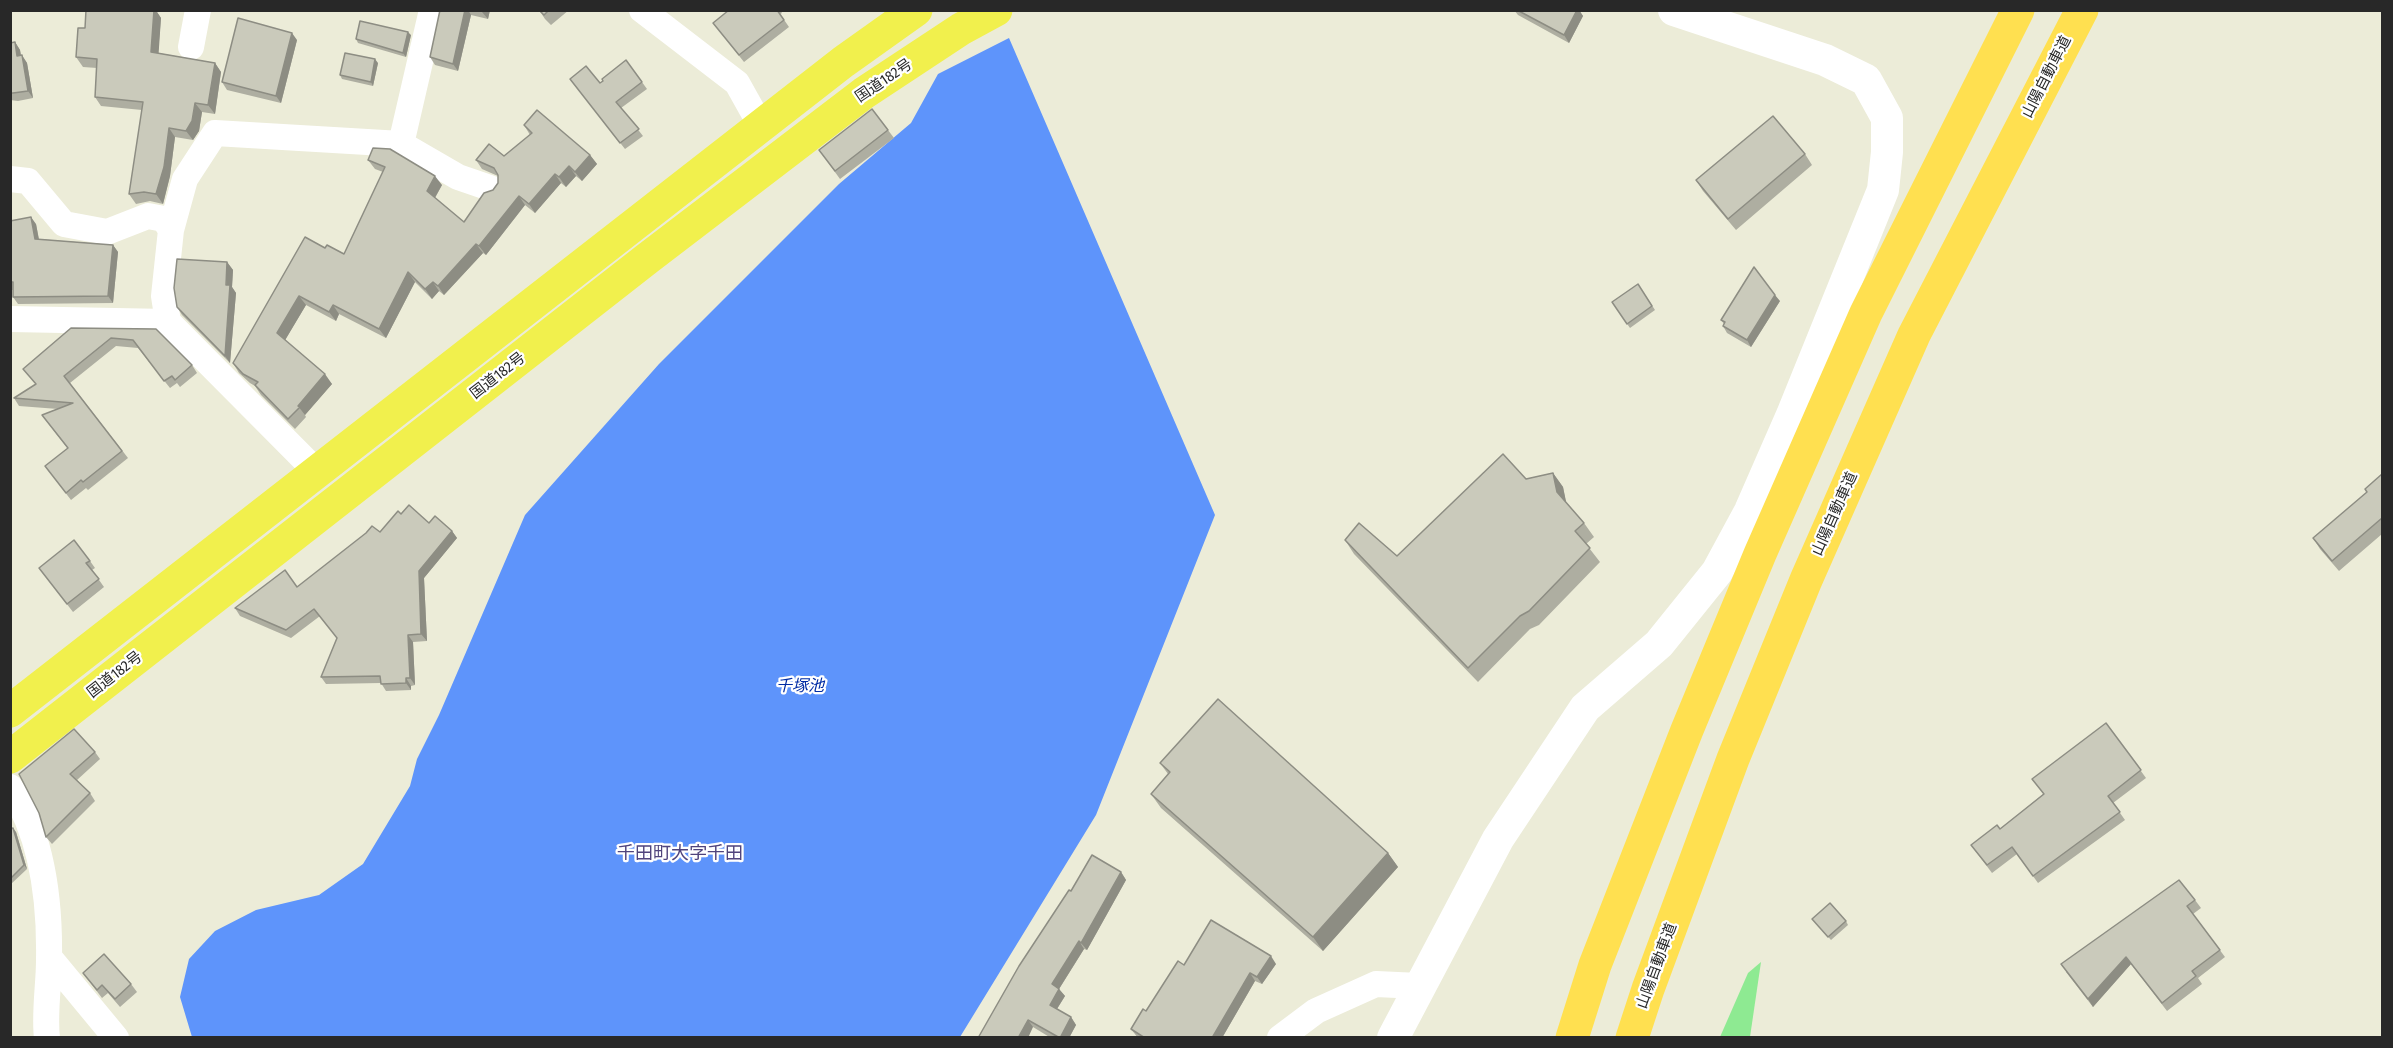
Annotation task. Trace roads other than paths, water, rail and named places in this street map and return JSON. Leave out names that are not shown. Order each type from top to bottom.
[{"type":"highway","points":[[10,711],[843,62],[916,10]]},
{"type":"highway","name":"国道182号","points":[[10,757],[648,258],[864,93],[961,29],[996,10]]},
{"type":"highway","points":[[1572,1038],[1596,966],[1687,730],[1760,554],[1866,313],[2018,10]]},
{"type":"highway","name":"山陽自動車道","points":[[1632,1038],[1733,759],[1806,580],[1914,335],[2082,10]]},
{"type":"street","points":[[191,47],[198,10]]},
{"type":"street","points":[[401,144],[432,10]]},
{"type":"street","points":[[642,10],[737,82],[761,126]]},
{"type":"street","points":[[1393,1038],[1498,839],[1585,708],[1659,644],[1717,572],[1750,511],[1792,415],[1883,190],[1887,152],[1887,118],[1866,80],[1825,60],[1674,10]]},
{"type":"street","points":[[317,472],[168,322],[165,296],[171,230],[185,179],[215,133],[401,144],[458,177],[490,188]]},
{"type":"street","points":[[10,180],[28,182],[64,224],[107,232],[148,216],[164,219],[171,230]]},
{"type":"street","points":[[10,319],[168,322]]},
{"type":"street","points":[[10,787],[23,805],[37,843],[48,912],[47,1038]]},
{"type":"street","points":[[49,957],[116,1038]]},
{"type":"street","points":[[1280,1038],[1316,1011],[1376,984],[1419,987]]},
{"type":"water","name":"千塚池","points":[[1009,38],[1215,515],[1096,815],[960,1037],[192,1037],[180,997],[189,959],[215,931],[256,910],[319,895],[363,864],[410,786],[417,759],[439,715],[525,515],[659,364],[839,184],[911,123],[938,74]]},
{"type":"district","name":"千田町大字千田","points":[[680,854]]}]
